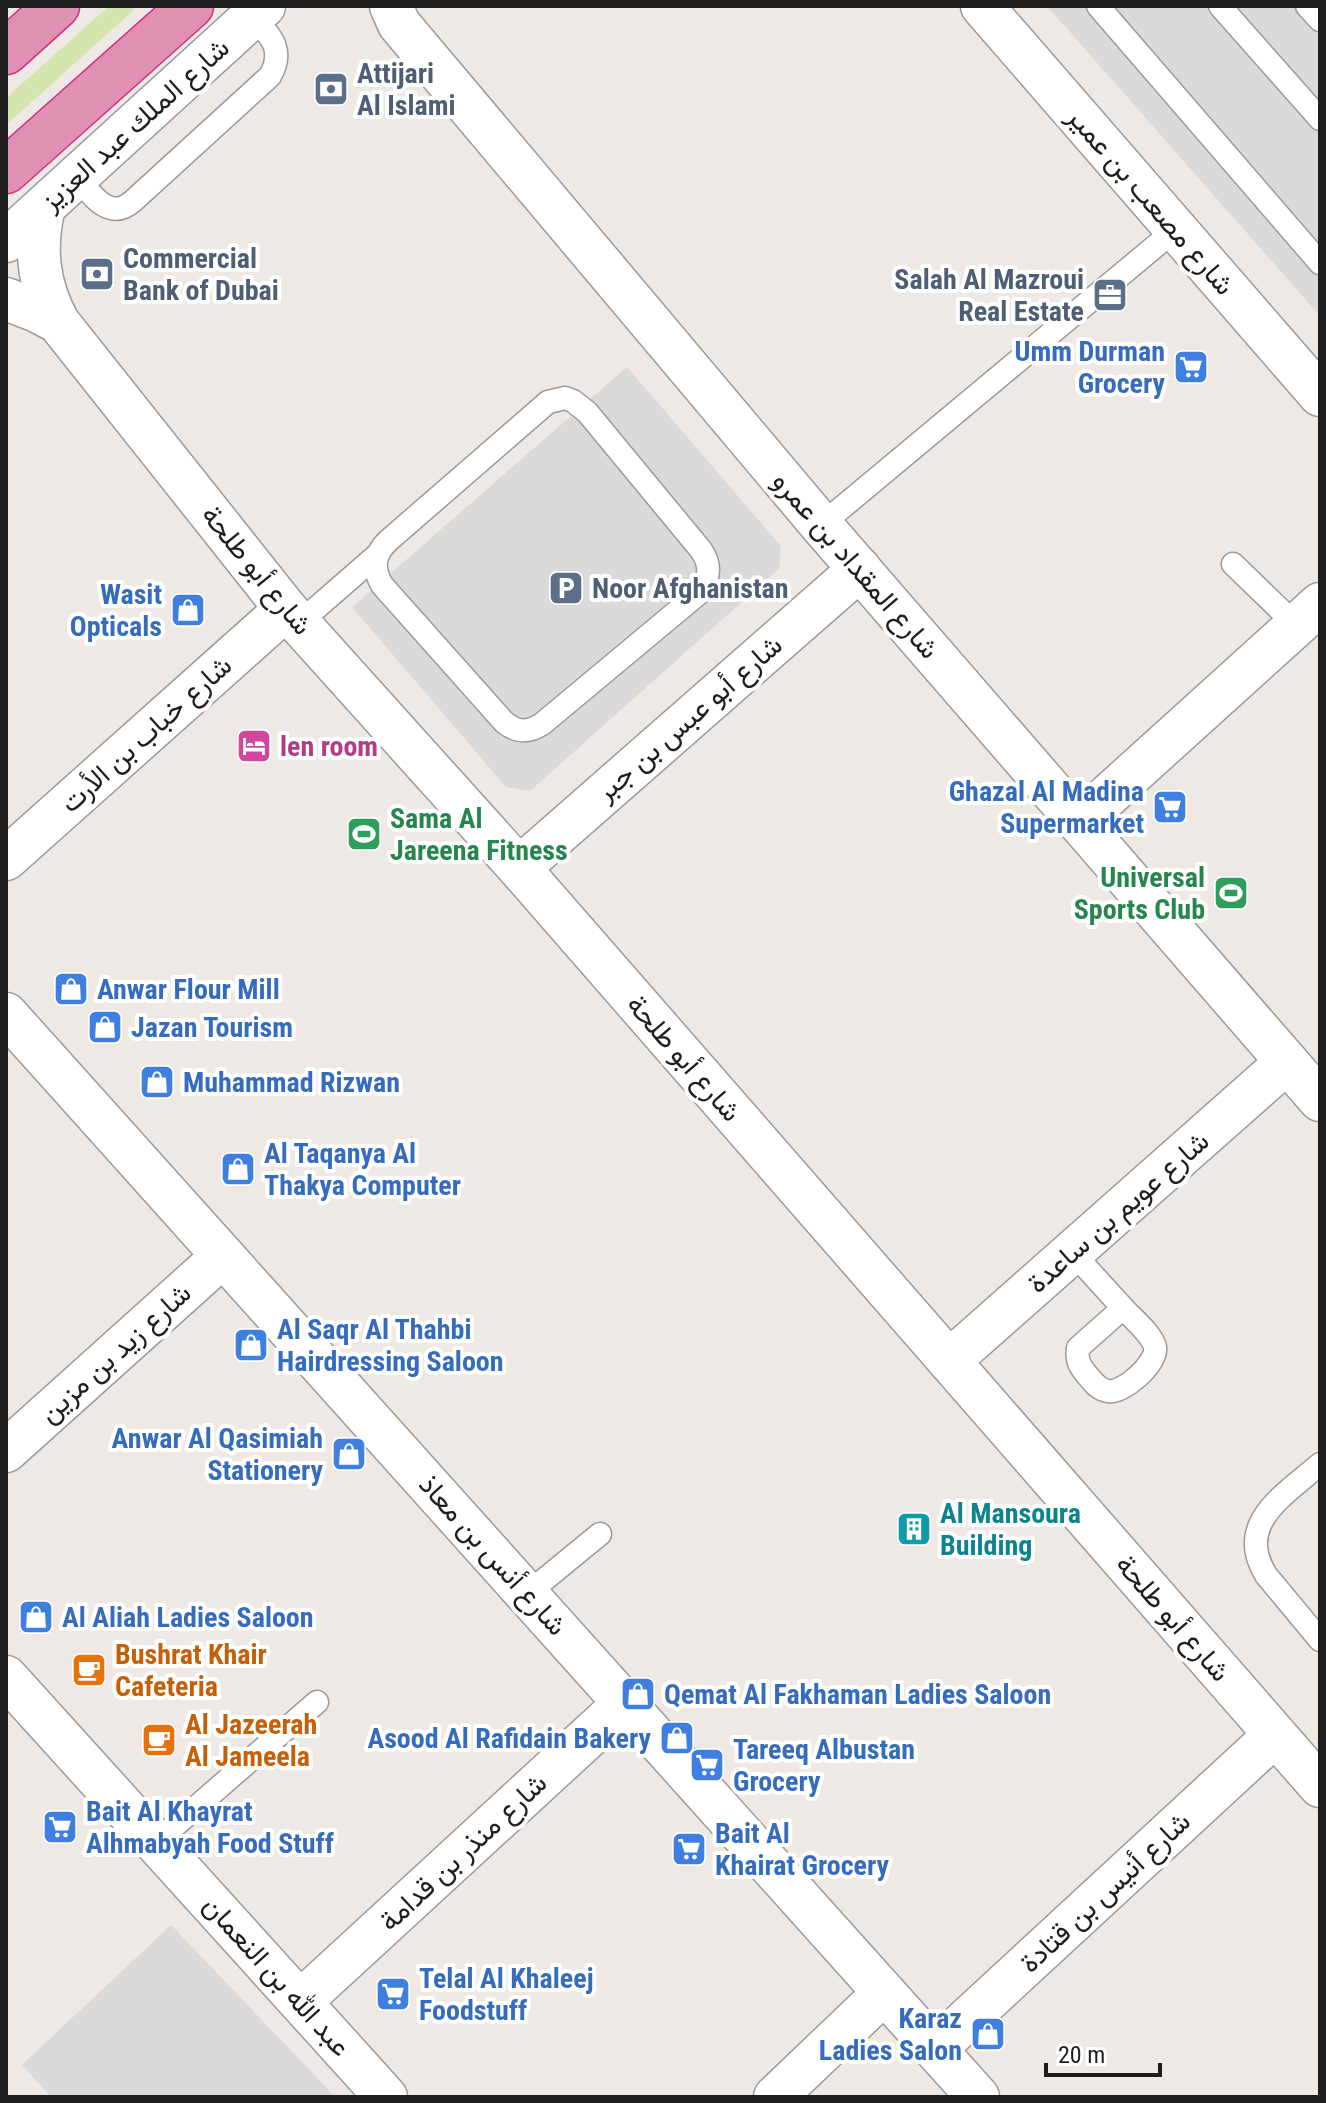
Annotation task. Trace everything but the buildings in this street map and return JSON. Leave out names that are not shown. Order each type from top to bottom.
[{"type":"highway","points":[[6,52],[57,6]]},
{"type":"highway","name":"شارع الملك عبد العزيز","points":[[6,171],[191,6]]},
{"type":"street","name":"شارع مصعب بن عمير","points":[[982,6],[1320,395]]},
{"type":"street","name":"شارع الملك عبد العزيز","points":[[6,241],[258,11]]},
{"type":"street","name":"شارع المقداد بن عمرو","points":[[384,12],[821,525],[1320,1100]]},
{"type":"street","name":"شارع أبو طلحة","points":[[44,207],[39,236],[39,266],[48,304],[58,322],[293,616],[519,868],[1320,1786]]},
{"type":"street","name":"شارع أبو طلحة","points":[[6,299],[58,322]]},
{"type":"street","name":"شارع أبو عبس بن جبر","points":[[519,868],[860,569]]},
{"type":"street","points":[[1079,822],[1308,614]]},
{"type":"street","name":"شارع خباب بن الأرت","points":[[6,859],[293,616]]},
{"type":"street","name":"شارع أنس بن معاذ","points":[[6,1014],[978,2097]]},
{"type":"street","name":"شارع عويم بن ساعدة","points":[[949,1361],[1287,1062]]},
{"type":"street","name":"شارع زيد بن مزين","points":[[6,1451],[223,1256]]},
{"type":"street","name":"عبد الله بن النعمان","points":[[6,1677],[386,2097]]},
{"type":"street","name":"شارع منذر بن قدامة","points":[[301,2001],[625,1703]]},
{"type":"street","name":"شارع أنيس بن قتادة","points":[[935,2049],[1275,1735]]},
{"type":"street","points":[[775,2097],[884,1993]]},
{"type":"lane","points":[[1098,6],[1320,263]]},
{"type":"lane","points":[[1220,6],[1320,119]]},
{"type":"lane","points":[[1307,6],[1320,20]]},
{"type":"lane","points":[[77,177],[101,205],[109,209],[126,207],[270,76],[278,56],[258,11]]},
{"type":"lane","points":[[821,525],[1176,229]]},
{"type":"lane","points":[[293,616],[376,556],[389,540],[548,402],[565,398],[587,412],[701,550],[709,568],[708,577],[698,594],[542,724],[527,731],[518,731],[504,722],[382,585],[375,566],[376,556]]},
{"type":"lane","points":[[1233,564],[1308,614]]},
{"type":"lane","points":[[1072,1252],[1123,1308]]},
{"type":"lane","points":[[1320,1464],[1267,1511],[1255,1536],[1259,1564],[1320,1640]]},
{"type":"lane","points":[[528,1593],[600,1534]]},
{"type":"lane","points":[[156,1842],[317,1702]]},
{"type":"green space","points":[[109,6],[132,6],[135,9],[6,125],[6,98]]},
{"type":"shaded area","points":[[1047,6],[1320,6],[1320,316]]},
{"type":"shaded area","name":"Noor Afghanistan","points":[[627,367],[781,546],[779,569],[530,791],[506,787],[352,607]]},
{"type":"shaded area","points":[[171,1925],[334,2097],[51,2097],[22,2065]]},
{"type":"place","name":"Attijari Al Islami","points":[[331,89]]},
{"type":"place","name":"Commercial Bank of Dubai","points":[[97,274]]},
{"type":"place","name":"Salah Al Mazroui Real Estate","points":[[1110,295]]},
{"type":"place","name":"Umm Durman Grocery","points":[[1191,367]]},
{"type":"place","name":"Noor Afghanistan","points":[[566,588]]},
{"type":"place","name":"Wasit Opticals","points":[[188,610]]},
{"type":"place","name":"len room","points":[[254,746]]},
{"type":"place","name":"Ghazal Al Madina Supermarket","points":[[1170,807]]},
{"type":"place","name":"Sama Al Jareena Fitness","points":[[364,834]]},
{"type":"place","name":"Universal Sports Club","points":[[1231,893]]},
{"type":"place","name":"Anwar Flour Mill","points":[[71,989]]},
{"type":"place","name":"Jazan Tourism","points":[[105,1027]]},
{"type":"place","name":"Muhammad Rizwan","points":[[157,1082]]},
{"type":"place","name":"Al Taqanya Al Thakya Computer","points":[[238,1169]]},
{"type":"place","name":"Al Saqr Al Thahbi Hairdressing Saloon","points":[[251,1345]]},
{"type":"place","name":"Anwar Al Qasimiah Stationery","points":[[349,1454]]},
{"type":"place","name":"Al Mansoura Building","points":[[914,1529]]},
{"type":"place","name":"Al Aliah Ladies Saloon","points":[[36,1617]]},
{"type":"place","name":"Bushrat Khair Cafeteria","points":[[89,1670]]},
{"type":"place","name":"Qemat Al Fakhaman Ladies Saloon","points":[[638,1694]]},
{"type":"place","name":"Asood Al Rafidain Bakery","points":[[677,1738]]},
{"type":"place","name":"Al Jazeerah Al Jameela","points":[[159,1740]]},
{"type":"place","name":"Tareeq Albustan Grocery","points":[[707,1765]]},
{"type":"place","name":"Bait Al Khayrat Alhmabyah Food Stuff","points":[[60,1827]]},
{"type":"place","name":"Bait Al Khairat Grocery","points":[[689,1849]]},
{"type":"place","name":"Telal Al Khaleej Foodstuff","points":[[393,1994]]},
{"type":"place","name":"Karaz Ladies Salon","points":[[988,2034]]}]
